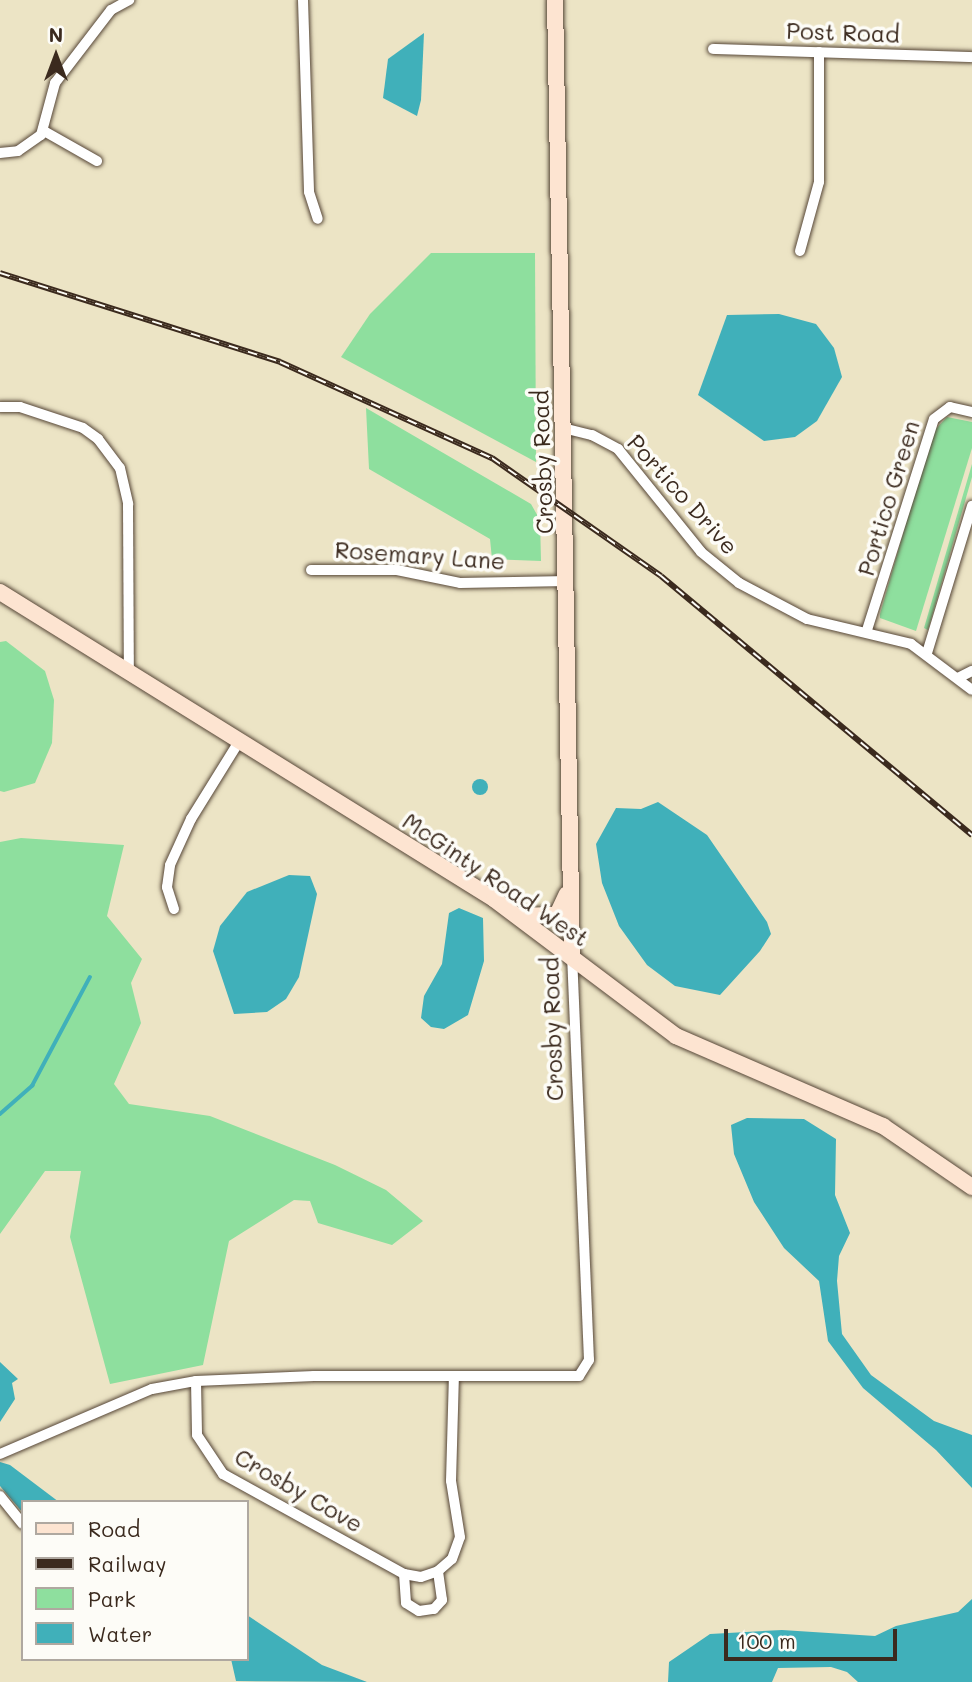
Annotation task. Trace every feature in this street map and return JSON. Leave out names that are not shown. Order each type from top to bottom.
[{"type":"main road","name":"Crosby Road","points":[[555,0],[568,581],[572,957]]},
{"type":"main road","name":"McGinty Road West","points":[[0,592],[514,914],[676,1036],[883,1126],[972,1187]]},
{"type":"main road","points":[[514,914],[544,919],[561,911],[570,864]]},
{"type":"street","points":[[0,153],[32,145],[44,131],[55,83],[111,10],[129,0]]},
{"type":"street","points":[[303,0],[309,192],[318,219]]},
{"type":"street","name":"Post Road","points":[[713,49],[972,57]]},
{"type":"street","points":[[800,251],[820,182],[819,52]]},
{"type":"street","points":[[44,131],[97,161]]},
{"type":"street","points":[[0,407],[20,407],[83,429],[105,445],[120,468],[128,504],[129,671]]},
{"type":"street","name":"Portico Green","points":[[867,630],[929,428],[950,407],[972,412]]},
{"type":"street","name":"Portico Drive","points":[[563,428],[592,435],[618,449],[701,552],[739,583],[807,619],[867,630],[927,653],[972,690]]},
{"type":"street","points":[[927,653],[972,506]]},
{"type":"street","name":"Rosemary Lane","points":[[311,570],[388,569],[460,583],[568,581]]},
{"type":"street","points":[[958,678],[972,671]]},
{"type":"street","points":[[174,909],[167,887],[170,865],[191,819],[240,740]]},
{"type":"street","name":"Crosby Road","points":[[0,1454],[152,1389],[196,1381],[579,1376],[589,1360],[572,957]]},
{"type":"street","points":[[438,1571],[442,1600],[434,1609],[419,1611],[406,1603],[404,1574],[421,1577],[438,1571],[452,1559],[460,1537],[451,1481],[454,1376]]},
{"type":"street","name":"Crosby Cove","points":[[196,1381],[197,1435],[223,1474],[404,1574]]},
{"type":"street","points":[[0,1496],[21,1522]]},
{"type":"green space","points":[[431,253],[535,253],[536,462],[341,357],[370,314]]},
{"type":"green space","points":[[366,408],[531,504],[540,520],[541,561],[492,559],[490,539],[369,469]]},
{"type":"green space","points":[[947,417],[972,422],[972,448],[916,631],[880,618],[880,614],[932,433]]},
{"type":"green space","points":[[972,464],[972,477],[928,630],[924,628]]},
{"type":"green space","points":[[6,641],[45,671],[54,700],[52,743],[35,783],[4,792],[0,791],[0,642]]},
{"type":"green space","points":[[21,838],[124,845],[107,916],[142,959],[131,983],[141,1023],[114,1084],[129,1104],[210,1116],[335,1165],[386,1190],[423,1221],[392,1245],[318,1223],[310,1201],[294,1200],[229,1241],[203,1365],[110,1384],[70,1237],[81,1171],[45,1171],[0,1234],[0,842]]},
{"type":"water","points":[[424,33],[421,100],[417,116],[383,98],[388,59]]},
{"type":"water","points":[[779,314],[816,324],[834,348],[842,377],[817,421],[795,437],[764,441],[698,395],[727,315]]},
{"type":"water","points":[[480,779],[486,781],[486,793],[480,795],[474,793],[472,787],[474,781]]},
{"type":"water","points":[[658,802],[707,835],[767,922],[771,934],[760,951],[720,995],[675,986],[647,965],[619,926],[602,883],[596,844],[616,808],[641,809]]},
{"type":"water","points":[[289,875],[310,876],[317,894],[299,977],[286,999],[267,1012],[234,1014],[213,951],[220,926],[247,892]]},
{"type":"water","points":[[459,908],[483,918],[484,961],[468,1015],[444,1029],[431,1027],[421,1018],[424,996],[442,964],[449,913]]},
{"type":"water","points":[[747,1118],[804,1119],[836,1139],[835,1195],[850,1233],[839,1256],[837,1281],[842,1334],[871,1375],[934,1421],[972,1435],[972,1488],[936,1450],[863,1388],[828,1341],[819,1281],[784,1248],[754,1202],[734,1154],[731,1125]]},
{"type":"water","points":[[0,1362],[18,1379],[12,1383],[15,1399],[0,1422]]},
{"type":"water","points":[[0,1462],[10,1465],[56,1500],[21,1500],[21,1511],[0,1486]]},
{"type":"water","points":[[972,1599],[972,1682],[858,1682],[847,1672],[831,1667],[778,1668],[772,1682],[668,1682],[669,1662],[710,1634],[782,1630],[875,1636],[896,1626],[958,1612]]},
{"type":"water","points":[[248,1616],[322,1665],[367,1682],[236,1681],[231,1661],[248,1661]]},
{"type":"waterway","points":[[0,1114],[32,1086],[90,977]]},
{"type":"railway","points":[[0,273],[280,362],[492,458],[661,576],[972,835]]}]
